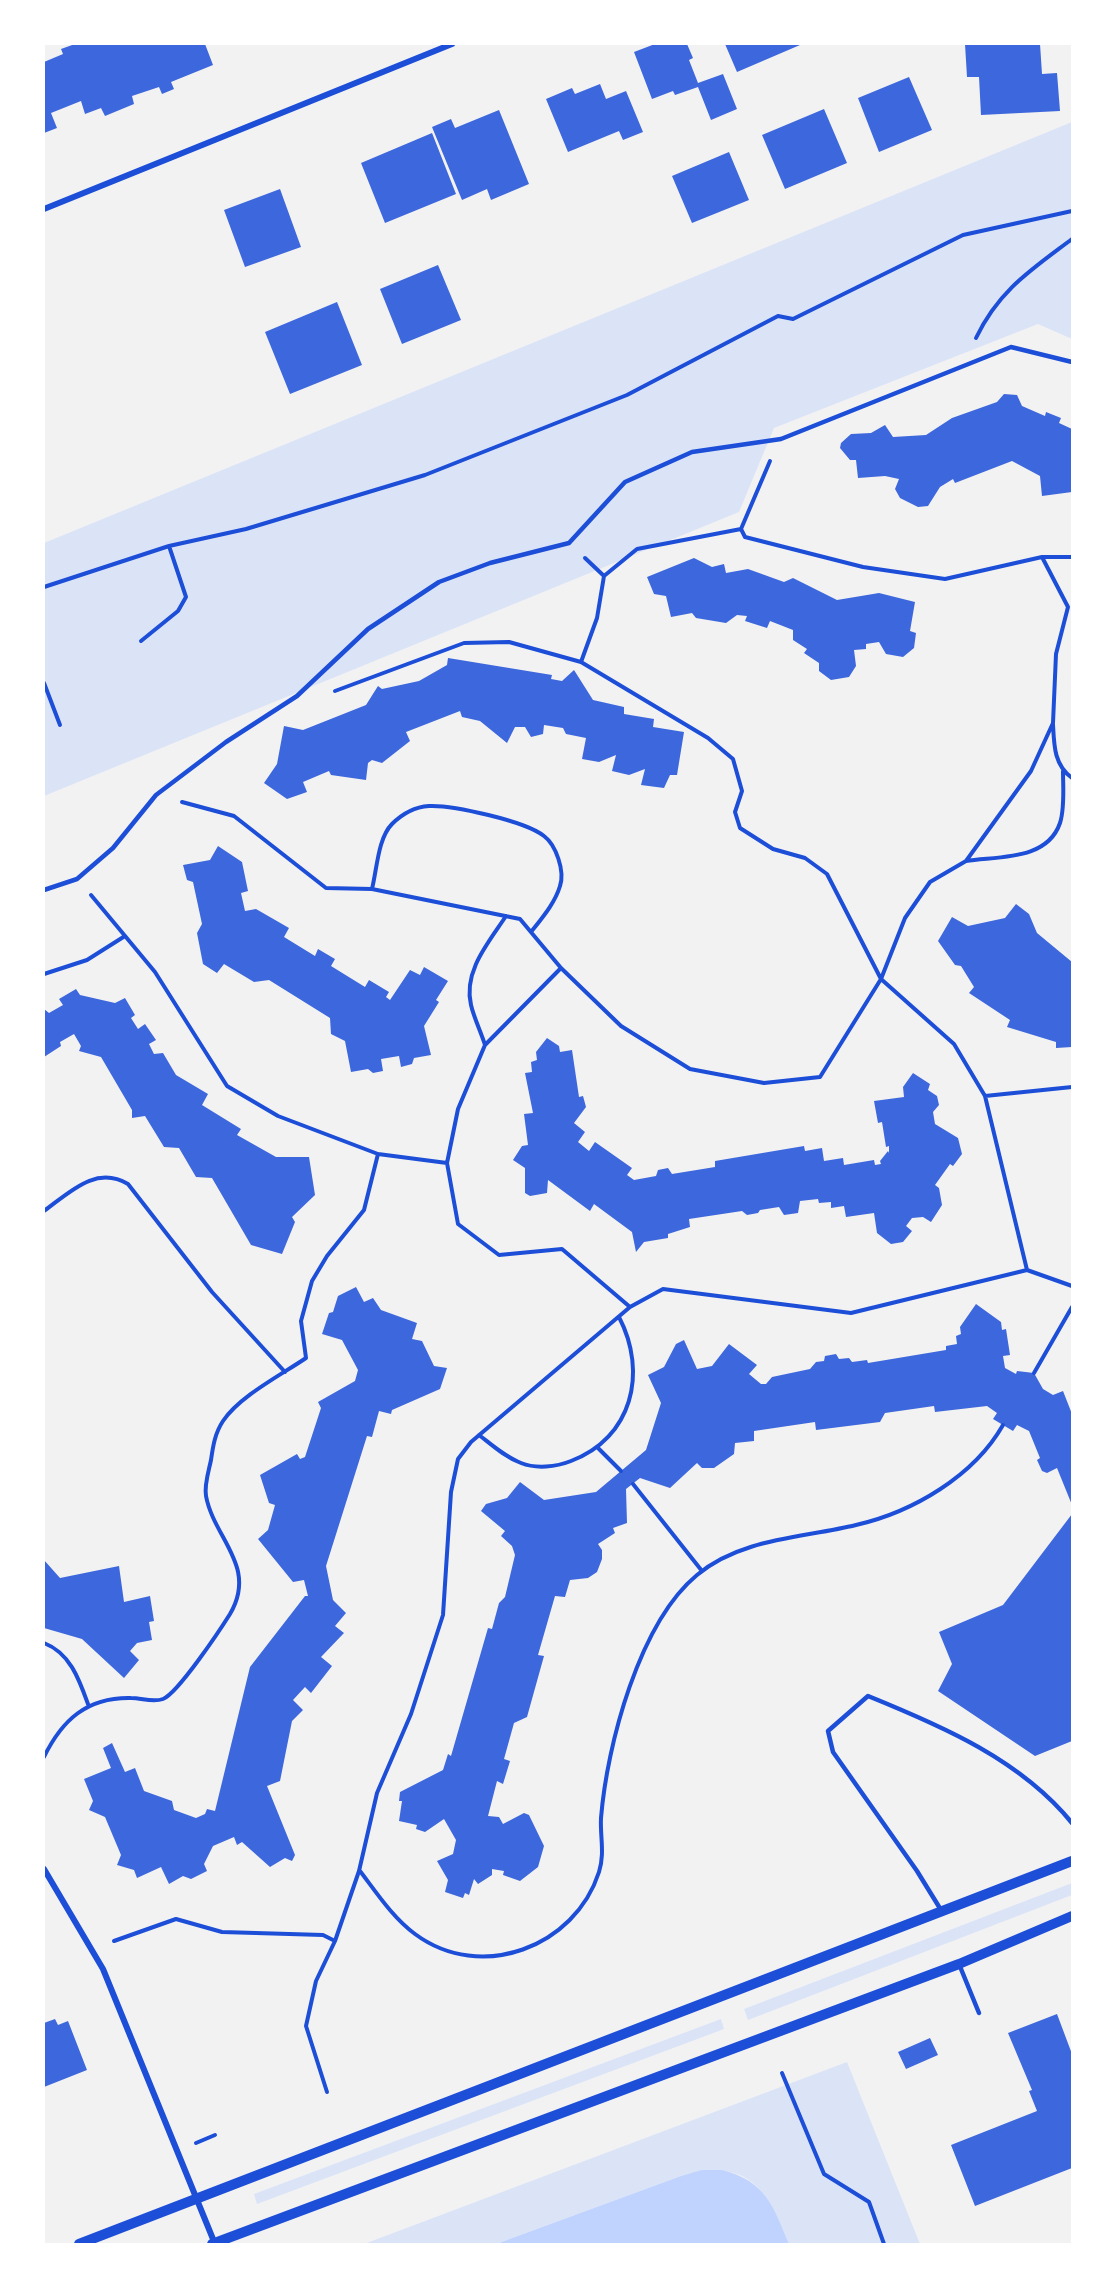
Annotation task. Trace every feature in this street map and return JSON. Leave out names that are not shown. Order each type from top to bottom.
[{"type":"street","points":[[44,209],[452,44]]},
{"type":"street","points":[[79,2244],[1072,1861]]},
{"type":"street","points":[[44,1869],[103,1969],[214,2244],[959,1964],[1072,1916]]},
{"type":"lane","points":[[44,890],[77,879],[112,848],[156,795],[226,742],[297,696],[368,629],[439,582],[490,563],[569,543],[625,482],[692,452],[781,440],[1011,347],[1072,362]]},
{"type":"lane","points":[[942,1912],[917,1871],[834,1752],[828,1731],[868,1696],[943,1726],[1046,1793],[1072,1823]]},
{"type":"lane","points":[[959,1964],[979,2013]]},
{"type":"path","points":[[44,587],[169,546],[246,529],[425,475],[627,394],[778,316],[793,320],[963,235],[1072,210]]},
{"type":"path","points":[[962,366],[988,312],[1016,282],[1072,239]]},
{"type":"path","points":[[781,440],[741,529],[744,537],[863,567],[945,579],[1042,557],[1072,557]]},
{"type":"path","points":[[581,662],[597,618],[604,576],[637,549],[741,529]]},
{"type":"path","points":[[569,543],[604,576]]},
{"type":"path","points":[[141,641],[178,610],[186,597],[169,546]]},
{"type":"path","points":[[1042,557],[1068,607]]},
{"type":"path","points":[[1072,602],[1068,607],[1056,654],[1053,723],[1054,751],[1064,771],[1072,778]]},
{"type":"path","points":[[297,696],[323,695],[464,643],[509,642],[581,662],[708,738],[733,759],[742,791],[735,812],[740,828],[773,849],[805,858],[827,874],[881,979],[954,1044],[985,1096],[1027,1270]]},
{"type":"path","points":[[44,683],[60,725]]},
{"type":"path","points":[[156,795],[234,816],[326,888],[372,889],[520,919],[561,968],[621,1026],[690,1069],[764,1083],[820,1077],[881,979],[905,918],[930,882],[966,861],[1031,771],[1053,723]]},
{"type":"path","points":[[966,861],[1011,857],[1035,850],[1047,843],[1060,823],[1064,771]]},
{"type":"path","points":[[372,889],[390,825],[406,812],[429,806],[509,820],[544,836],[559,859],[561,884],[549,909],[531,932]]},
{"type":"path","points":[[77,879],[155,972],[227,1086],[278,1116],[378,1154],[447,1163]]},
{"type":"path","points":[[485,1045],[471,1004],[470,985],[473,968],[506,916]]},
{"type":"path","points":[[44,975],[87,960],[125,936]]},
{"type":"path","points":[[561,968],[485,1045],[458,1109],[447,1163],[458,1224],[499,1255],[562,1249],[630,1307]]},
{"type":"path","points":[[985,1096],[1072,1087]]},
{"type":"path","points":[[44,1757],[56,1732],[88,1704],[130,1698],[163,1699],[176,1690],[230,1613],[239,1593],[238,1565],[228,1543],[218,1529],[206,1494],[213,1441],[223,1421],[237,1406],[306,1358],[301,1321],[312,1281],[327,1256],[364,1210],[378,1154]]},
{"type":"path","points":[[44,1211],[87,1180],[103,1176],[117,1177],[128,1184],[212,1292],[285,1372]]},
{"type":"path","points":[[327,2092],[306,2026],[316,1981],[335,1941],[359,1870],[377,1792],[411,1714],[443,1615],[451,1492],[458,1459],[479,1434],[630,1307],[663,1289],[851,1313],[1027,1270],[1072,1286]]},
{"type":"path","points":[[1034,1373],[1072,1307]]},
{"type":"path","points":[[479,1434],[499,1451],[523,1464],[539,1466],[566,1463],[591,1454],[608,1440],[622,1419],[630,1395],[634,1370],[630,1339],[619,1317]]},
{"type":"path","points":[[359,1870],[386,1905],[415,1934],[450,1952],[478,1957],[512,1954],[541,1942],[569,1923],[588,1897],[599,1871],[604,1846],[601,1820],[614,1738],[630,1687],[655,1632],[675,1598],[702,1571],[759,1544],[857,1525],[903,1509],[934,1493],[980,1458],[1003,1425]]},
{"type":"path","points":[[598,1448],[621,1471]]},
{"type":"path","points":[[633,1484],[702,1571]]},
{"type":"path","points":[[44,1643],[59,1649],[78,1676],[88,1704]]},
{"type":"path","points":[[114,1941],[176,1919],[222,1932],[323,1935],[335,1941]]},
{"type":"path","points":[[782,2073],[824,2174],[870,2202],[884,2244]]},
{"type":"shaded area","points":[[1072,122],[1072,339],[1038,324],[774,428],[739,512],[44,796],[44,543]]},
{"type":"shaded area","points":[[1072,1883],[1072,1895],[748,2020],[744,2009]]},
{"type":"shaded area","points":[[721,2019],[724,2029],[257,2204],[254,2194]]},
{"type":"shaded area","points":[[847,2062],[920,2244],[789,2244],[772,2207],[752,2182],[739,2175],[723,2171],[704,2171],[681,2176],[496,2244],[364,2244]]},
{"type":"water","points":[[702,2170],[722,2170],[749,2181],[758,2188],[772,2207],[789,2244],[496,2244],[681,2176]]},
{"type":"building","points":[[75,44],[205,44],[213,65],[171,82],[174,89],[162,94],[159,87],[132,96],[134,104],[105,116],[101,108],[85,114],[81,101],[51,113],[57,128],[44,133],[44,62],[63,54],[61,49]]},
{"type":"building","points":[[655,44],[687,44],[693,58],[689,60],[698,83],[723,74],[737,109],[711,120],[698,87],[675,95],[673,91],[652,99],[634,52]]},
{"type":"building","points":[[725,44],[799,44],[800,45],[737,72]]},
{"type":"building","points":[[965,44],[1040,44],[1042,74],[1057,73],[1060,111],[981,115],[979,77],[967,77]]},
{"type":"building","points":[[909,77],[932,130],[879,152],[858,98]]},
{"type":"building","points":[[600,84],[606,99],[626,91],[643,132],[623,140],[619,131],[568,152],[546,99],[572,88],[575,94]]},
{"type":"building","points":[[824,109],[847,163],[785,189],[762,135]]},
{"type":"building","points":[[499,110],[529,184],[491,200],[487,189],[462,200],[432,127],[451,119],[455,128]]},
{"type":"building","points":[[432,133],[456,194],[385,223],[361,163]]},
{"type":"building","points":[[729,152],[749,200],[692,223],[672,176]]},
{"type":"building","points":[[280,189],[301,247],[245,267],[224,210]]},
{"type":"building","points":[[438,265],[461,320],[402,344],[380,289]]},
{"type":"building","points":[[337,302],[362,365],[290,394],[265,332]]},
{"type":"building","points":[[1004,394],[1017,395],[1022,406],[1045,416],[1046,412],[1061,418],[1059,423],[1072,429],[1072,492],[1042,496],[1040,476],[1012,461],[955,483],[953,479],[940,487],[928,506],[918,507],[900,498],[895,489],[899,479],[885,476],[858,478],[856,460],[850,460],[840,448],[841,443],[851,434],[871,433],[885,425],[893,437],[926,435],[952,418],[997,402]]},
{"type":"building","points":[[694,558],[712,567],[724,564],[726,573],[748,569],[784,582],[793,578],[837,600],[879,593],[915,602],[910,631],[916,633],[914,648],[903,657],[886,654],[879,642],[866,644],[866,649],[854,650],[856,666],[849,677],[831,680],[819,671],[819,663],[804,653],[807,649],[793,640],[793,630],[770,621],[767,628],[745,621],[747,616],[737,615],[726,623],[696,618],[692,613],[671,617],[666,596],[654,594],[647,577]]},
{"type":"building","points":[[448,658],[552,675],[551,679],[562,681],[574,670],[593,700],[624,707],[624,714],[654,719],[653,727],[684,732],[677,775],[670,775],[664,788],[641,785],[645,769],[629,775],[612,771],[616,755],[599,762],[582,759],[586,738],[566,734],[563,728],[544,725],[543,734],[531,737],[525,727],[515,727],[507,743],[480,721],[462,717],[460,711],[406,732],[410,741],[382,763],[372,760],[368,763],[366,780],[331,775],[329,771],[303,782],[307,792],[287,799],[264,783],[277,764],[284,726],[303,730],[366,705],[378,686],[382,689],[419,681],[447,665]]},
{"type":"building","points":[[218,846],[242,862],[248,891],[241,893],[245,911],[256,909],[289,928],[284,937],[315,956],[318,949],[335,959],[331,966],[365,987],[369,980],[389,992],[386,997],[390,1000],[410,970],[420,975],[424,967],[448,981],[436,1000],[439,1002],[424,1026],[431,1055],[414,1058],[412,1064],[401,1067],[399,1056],[381,1059],[383,1071],[373,1073],[368,1069],[351,1072],[345,1041],[331,1034],[330,1018],[269,980],[254,982],[224,964],[217,973],[203,964],[197,933],[202,924],[193,882],[187,880],[183,865],[210,860]]},
{"type":"building","points":[[1016,904],[1029,914],[1037,933],[1072,962],[1072,1047],[1056,1048],[1056,1042],[1007,1027],[1010,1020],[969,993],[974,987],[961,966],[955,965],[938,941],[952,917],[968,926],[1005,918]]},
{"type":"building","points":[[76,989],[80,995],[115,1003],[125,998],[135,1015],[131,1018],[138,1029],[145,1024],[156,1040],[149,1044],[154,1054],[163,1053],[176,1075],[208,1094],[202,1105],[241,1129],[237,1135],[276,1157],[309,1157],[315,1195],[292,1217],[295,1222],[282,1254],[251,1245],[212,1178],[196,1177],[179,1148],[164,1147],[145,1116],[132,1118],[132,1110],[101,1057],[79,1051],[81,1046],[74,1034],[60,1042],[61,1046],[44,1057],[44,1009],[49,1013],[63,1005],[59,999]]},
{"type":"building","points":[[547,1038],[559,1046],[560,1052],[572,1050],[579,1097],[583,1096],[586,1107],[574,1123],[585,1132],[578,1142],[589,1151],[595,1142],[632,1168],[627,1175],[634,1180],[656,1176],[658,1170],[668,1168],[672,1174],[715,1167],[715,1161],[804,1146],[805,1151],[822,1148],[824,1161],[843,1158],[844,1165],[874,1160],[875,1165],[881,1164],[880,1161],[888,1151],[889,1153],[889,1146],[886,1147],[882,1122],[878,1123],[874,1101],[904,1097],[903,1087],[913,1073],[930,1084],[928,1090],[937,1096],[939,1105],[933,1112],[935,1124],[958,1138],[962,1154],[953,1166],[950,1164],[935,1185],[939,1188],[942,1205],[931,1222],[923,1217],[912,1218],[906,1226],[912,1231],[903,1242],[891,1244],[877,1233],[874,1213],[846,1217],[844,1206],[831,1208],[831,1202],[819,1203],[818,1199],[800,1201],[798,1213],[784,1215],[779,1207],[747,1215],[742,1211],[689,1219],[690,1227],[668,1234],[668,1238],[644,1242],[636,1252],[632,1232],[594,1204],[590,1211],[548,1180],[547,1193],[530,1196],[525,1193],[525,1168],[513,1160],[522,1146],[528,1145],[524,1114],[533,1113],[525,1073],[532,1072],[531,1062],[537,1060],[536,1052]]},
{"type":"building","points":[[356,1287],[364,1302],[373,1298],[381,1310],[417,1323],[412,1339],[422,1341],[434,1366],[447,1368],[440,1389],[392,1410],[391,1414],[379,1411],[372,1437],[367,1436],[326,1566],[333,1600],[346,1613],[335,1626],[344,1633],[321,1657],[332,1666],[311,1693],[305,1687],[293,1700],[303,1710],[292,1721],[280,1781],[267,1786],[295,1855],[292,1861],[285,1858],[270,1867],[242,1842],[237,1845],[234,1837],[213,1846],[204,1864],[207,1871],[191,1879],[183,1876],[169,1884],[161,1867],[137,1878],[134,1870],[117,1865],[121,1855],[105,1817],[89,1810],[93,1801],[84,1779],[111,1768],[103,1748],[112,1743],[125,1772],[135,1768],[144,1791],[172,1801],[174,1810],[196,1818],[205,1814],[207,1809],[215,1811],[250,1667],[305,1596],[308,1596],[304,1580],[293,1582],[258,1539],[268,1530],[275,1505],[269,1503],[260,1475],[297,1454],[300,1459],[305,1457],[321,1408],[318,1402],[355,1381],[358,1370],[342,1340],[322,1334],[338,1296]]},
{"type":"building","points":[[976,1304],[1001,1322],[1002,1330],[1006,1329],[1010,1355],[1003,1356],[1005,1368],[1016,1374],[1017,1371],[1034,1373],[1043,1389],[1053,1395],[1063,1391],[1072,1414],[1072,1505],[1057,1468],[1047,1473],[1042,1471],[1037,1460],[1040,1458],[1029,1431],[1017,1425],[1013,1431],[993,1419],[997,1413],[987,1406],[935,1412],[934,1406],[885,1413],[880,1422],[816,1430],[815,1422],[754,1431],[754,1441],[735,1443],[734,1454],[714,1468],[702,1468],[697,1463],[670,1488],[640,1478],[626,1489],[627,1523],[613,1528],[615,1533],[598,1544],[602,1550],[602,1559],[597,1572],[588,1578],[570,1580],[565,1597],[555,1596],[538,1655],[544,1656],[527,1717],[514,1723],[504,1759],[510,1761],[503,1784],[497,1781],[488,1816],[499,1817],[503,1824],[524,1813],[529,1815],[544,1846],[538,1867],[520,1881],[503,1875],[504,1871],[492,1869],[492,1875],[478,1884],[474,1879],[469,1895],[465,1893],[463,1898],[445,1892],[448,1880],[437,1861],[453,1854],[456,1840],[444,1819],[425,1832],[416,1829],[417,1825],[399,1821],[402,1801],[399,1801],[400,1792],[443,1770],[448,1754],[451,1756],[488,1628],[492,1629],[499,1603],[505,1597],[515,1555],[512,1546],[501,1536],[505,1531],[481,1511],[486,1504],[507,1498],[520,1482],[544,1500],[596,1492],[646,1450],[661,1403],[648,1375],[664,1367],[676,1344],[684,1340],[697,1369],[712,1366],[729,1344],[757,1365],[749,1374],[761,1384],[766,1384],[772,1377],[810,1369],[816,1362],[824,1361],[825,1356],[836,1354],[839,1359],[849,1358],[852,1362],[867,1360],[868,1363],[946,1350],[946,1346],[957,1344],[956,1336],[961,1334],[960,1327]]},
{"type":"building","points":[[1072,1514],[1072,1741],[1035,1756],[938,1691],[952,1664],[939,1632],[1003,1605]]},
{"type":"building","points":[[44,1560],[60,1578],[119,1566],[124,1602],[150,1596],[154,1621],[149,1622],[152,1640],[137,1643],[130,1651],[139,1660],[124,1678],[82,1639],[44,1628]]},
{"type":"building","points":[[1057,2014],[1072,2054],[1072,2168],[975,2206],[951,2145],[1037,2111],[1029,2091],[1032,2090],[1008,2033]]},
{"type":"building","points":[[55,2019],[58,2025],[68,2021],[87,2070],[44,2087],[44,2023]]},
{"type":"building","points":[[930,2038],[938,2055],[906,2069],[898,2052]]}]
